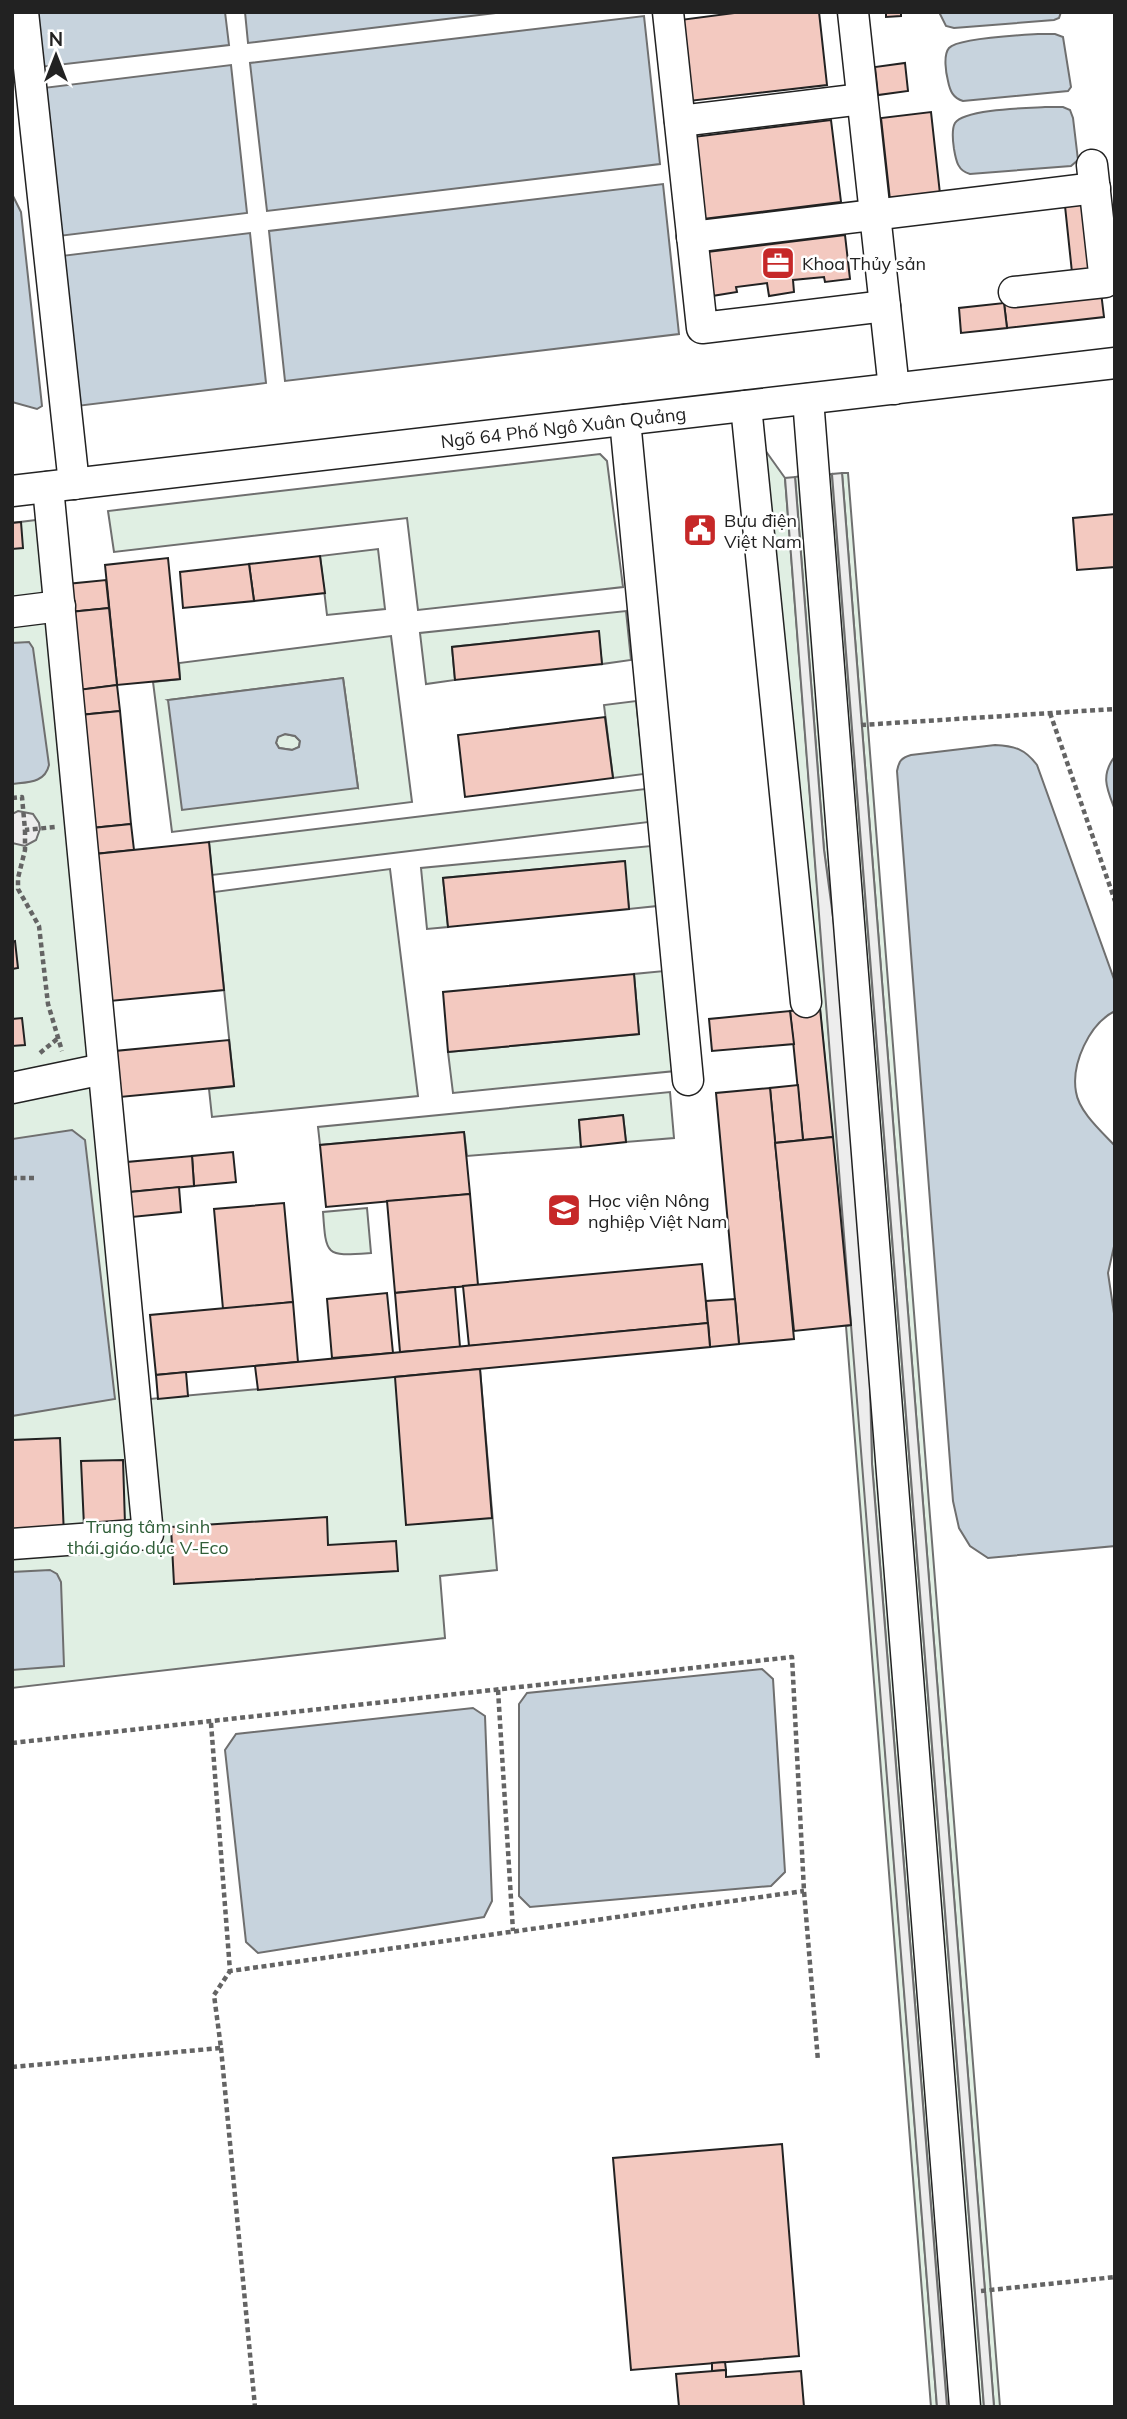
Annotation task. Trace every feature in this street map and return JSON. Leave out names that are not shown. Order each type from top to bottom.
[{"type":"street","points":[[12,1544],[148,1534],[60,606],[61,486],[23,12]]},
{"type":"street","points":[[668,12],[702,328],[885,306]]},
{"type":"street","points":[[853,12],[894,389]]},
{"type":"street","points":[[680,121],[862,99]]},
{"type":"street","points":[[692,237],[875,215],[1094,177],[1105,282],[1014,292]]},
{"type":"street","name":"Ngõ 64 Phố Ngô Xuân Quảng","points":[[12,491],[1115,363]]},
{"type":"street","points":[[807,399],[965,2407]]},
{"type":"street","points":[[746,406],[806,1002]]},
{"type":"street","points":[[625,420],[688,1080]]},
{"type":"street","points":[[12,612],[60,606]]},
{"type":"street","points":[[12,1088],[103,1069]]},
{"type":"path","points":[[857,725],[1115,709]]},
{"type":"path","points":[[1050,713],[1115,901]]},
{"type":"path","points":[[12,799],[22,797],[25,830],[25,850],[18,878],[19,889],[39,926],[48,1004],[71,1075]]},
{"type":"path","points":[[25,830],[80,824]]},
{"type":"path","points":[[1105,874],[1115,874]]},
{"type":"path","points":[[12,1178],[34,1178]]},
{"type":"path","points":[[12,1743],[792,1657],[804,1891],[818,2061]]},
{"type":"path","points":[[498,1690],[513,1931]]},
{"type":"path","points":[[211,1723],[230,1970],[214,1996],[255,2407]]},
{"type":"path","points":[[230,1970],[804,1891]]},
{"type":"path","points":[[12,2067],[221,2048]]},
{"type":"path","points":[[980,2291],[1115,2277]]},
{"type":"green space","points":[[765,450],[785,478],[937,2407],[931,2407],[846,1326],[851,1325]]},
{"type":"green space","points":[[600,454],[607,461],[623,587],[418,610],[407,518],[114,552],[108,511]]},
{"type":"green space","points":[[842,473],[848,473],[1000,2407],[994,2407]]},
{"type":"green space","points":[[832,474],[984,2407],[978,2407],[826,475]]},
{"type":"green space","points":[[801,476],[840,969],[824,850],[795,477]]},
{"type":"green space","name":"Trung tâm sinh thái giáo dục V-Eco","points":[[60,517],[150,1399],[480,1369],[497,1570],[440,1576],[445,1638],[12,1688],[12,523]]},
{"type":"green space","points":[[378,549],[385,609],[327,615],[320,556]]},
{"type":"green space","points":[[626,611],[631,660],[602,664],[598,631],[452,647],[455,680],[426,684],[420,633]]},
{"type":"green space","points":[[391,636],[412,802],[172,832],[153,682],[180,679],[179,663]],"holes":[[[343,678],[358,788],[168,700]]]},
{"type":"green space","points":[[636,701],[644,774],[613,778],[604,705]]},
{"type":"green space","points":[[278,736],[295,736],[300,741],[299,747],[293,750],[279,748],[276,743]]},
{"type":"green space","points":[[645,789],[649,822],[212,875],[209,842]]},
{"type":"green space","points":[[651,846],[657,906],[629,909],[624,861],[443,878],[448,927],[427,929],[421,868]]},
{"type":"green space","points":[[390,869],[418,1096],[212,1117],[209,1089],[234,1086],[214,892]]},
{"type":"green space","points":[[664,971],[675,1071],[453,1093],[448,1052],[639,1034],[634,974]]},
{"type":"green space","points":[[670,1092],[674,1138],[626,1142],[623,1115],[579,1120],[581,1147],[467,1156],[464,1132],[320,1145],[318,1127]]},
{"type":"green space","points":[[367,1208],[371,1253],[345,1254],[331,1250],[325,1238],[323,1212]]},
{"type":"green space","points":[[869,1343],[952,2407],[947,2407],[872,1464]]},
{"type":"shaded area","points":[[34,12],[225,12],[229,45],[40,67]]},
{"type":"shaded area","points":[[245,12],[504,12],[248,43]]},
{"type":"shaded area","points":[[939,12],[1061,12],[1059,18],[1054,20],[954,28],[946,26]]},
{"type":"shaded area","points":[[644,16],[660,164],[267,211],[250,63]]},
{"type":"shaded area","points":[[1038,34],[1063,37],[1071,87],[1068,91],[963,101],[952,94],[946,69],[949,48],[977,39]]},
{"type":"shaded area","points":[[231,65],[247,213],[59,236],[43,88]]},
{"type":"shaded area","points":[[1063,107],[1070,110],[1078,160],[1071,166],[970,174],[960,168],[953,132],[955,123],[961,118],[997,110]]},
{"type":"shaded area","points":[[663,184],[679,334],[285,381],[269,231]]},
{"type":"shaded area","points":[[12,194],[21,212],[42,406],[37,409],[12,402]]},
{"type":"shaded area","points":[[250,233],[266,383],[77,406],[61,256]]},
{"type":"shaded area","points":[[842,473],[994,2407],[984,2407],[832,474]]},
{"type":"shaded area","points":[[795,477],[824,850],[840,969],[869,1343],[872,1464],[947,2407],[937,2407],[851,1325],[785,478]]},
{"type":"shaded area","points":[[29,642],[33,648],[49,765],[40,778],[12,784],[12,643]]},
{"type":"shaded area","points":[[343,678],[358,788],[182,810],[168,700]],"holes":[[[285,734],[295,736],[300,741],[299,747],[292,750],[279,748],[276,743],[278,737]]]},
{"type":"shaded area","points":[[995,745],[1019,749],[1037,765],[1115,982],[1115,1011],[1097,1025],[1090,1035],[1079,1057],[1075,1081],[1082,1107],[1115,1146],[1115,1242],[1108,1273],[1115,1320],[1115,1546],[988,1558],[970,1546],[959,1528],[953,1501],[897,771],[901,760],[911,755]]},
{"type":"shaded area","points":[[1115,756],[1115,810],[1106,776]]},
{"type":"shaded area","points":[[18,811],[33,814],[39,823],[36,840],[25,846],[12,843],[12,814]]},
{"type":"shaded area","points":[[72,1130],[85,1140],[115,1399],[12,1416],[12,1139]]},
{"type":"shaded area","points":[[50,1570],[57,1574],[61,1582],[64,1666],[12,1670],[12,1572]]},
{"type":"shaded area","points":[[762,1669],[773,1679],[785,1872],[771,1886],[530,1907],[519,1896],[519,1704],[527,1693]]},
{"type":"shaded area","points":[[473,1708],[485,1716],[492,1901],[484,1917],[258,1953],[246,1942],[225,1750],[236,1734]]},
{"type":"building","points":[[742,12],[819,12],[827,85],[689,101],[680,20]]},
{"type":"building","points":[[886,12],[901,12],[901,16],[886,17]]},
{"type":"building","points":[[905,63],[908,91],[878,95],[875,67]]},
{"type":"building","points":[[931,112],[940,194],[890,200],[881,118]]},
{"type":"building","points":[[831,120],[841,202],[703,219],[693,137]]},
{"type":"building","points":[[1089,204],[1097,279],[1073,282],[1065,206]]},
{"type":"building","points":[[845,235],[850,279],[825,282],[824,277],[793,280],[794,292],[769,296],[767,283],[736,287],[737,292],[712,296],[707,252]]},
{"type":"building","points":[[1101,292],[1104,317],[1007,328],[1004,303]]},
{"type":"building","points":[[1004,303],[1007,328],[961,333],[959,308]]},
{"type":"building","points":[[1115,514],[1115,567],[1077,570],[1073,518]]},
{"type":"building","points":[[21,522],[23,548],[12,549],[12,523]]},
{"type":"building","points":[[320,556],[325,593],[254,601],[249,564]]},
{"type":"building","points":[[168,558],[180,679],[117,685],[105,565]]},
{"type":"building","points":[[249,564],[254,601],[183,608],[180,572]]},
{"type":"building","points":[[106,580],[109,608],[70,612],[67,584]]},
{"type":"building","points":[[109,608],[117,685],[78,690],[70,612]]},
{"type":"building","points":[[599,631],[602,664],[455,680],[452,647]]},
{"type":"building","points":[[117,685],[120,711],[80,715],[78,690]]},
{"type":"building","points":[[120,711],[131,824],[92,828],[80,715]]},
{"type":"building","points":[[605,717],[613,778],[465,797],[458,735]]},
{"type":"building","points":[[131,824],[134,850],[95,854],[92,828]]},
{"type":"building","points":[[209,842],[224,990],[110,1001],[95,854]]},
{"type":"building","points":[[625,861],[629,909],[448,927],[443,878]]},
{"type":"building","points":[[15,941],[18,968],[12,969],[12,942]]},
{"type":"building","points":[[634,974],[639,1034],[448,1052],[443,992]]},
{"type":"building","points":[[820,1008],[833,1137],[803,1140],[790,1011]]},
{"type":"building","points":[[790,1011],[794,1044],[712,1051],[709,1019]]},
{"type":"building","points":[[22,1018],[25,1045],[12,1046],[12,1019]]},
{"type":"building","points":[[229,1040],[234,1086],[120,1097],[115,1051]]},
{"type":"building","points":[[798,1085],[803,1140],[775,1143],[770,1088]]},
{"type":"building","points":[[770,1088],[794,1339],[739,1344],[716,1093]]},
{"type":"building","points":[[623,1115],[626,1142],[581,1147],[579,1120]]},
{"type":"building","points":[[464,1132],[470,1194],[326,1207],[320,1145]]},
{"type":"building","points":[[833,1137],[851,1325],[794,1331],[775,1143]]},
{"type":"building","points":[[233,1152],[236,1182],[194,1186],[192,1156]]},
{"type":"building","points":[[192,1156],[194,1186],[130,1192],[127,1162]]},
{"type":"building","points":[[179,1187],[181,1212],[132,1217],[130,1192]]},
{"type":"building","points":[[470,1194],[478,1285],[395,1293],[387,1201]]},
{"type":"building","points":[[284,1203],[293,1302],[223,1309],[214,1209]]},
{"type":"building","points":[[702,1264],[708,1323],[469,1346],[463,1286]]},
{"type":"building","points":[[455,1287],[460,1347],[400,1352],[395,1293]]},
{"type":"building","points":[[387,1293],[393,1353],[332,1358],[327,1299]]},
{"type":"building","points":[[735,1299],[739,1344],[710,1347],[706,1301]]},
{"type":"building","points":[[293,1302],[298,1362],[156,1375],[150,1315]]},
{"type":"building","points":[[708,1323],[710,1347],[258,1390],[255,1366]]},
{"type":"building","points":[[480,1369],[492,1518],[406,1525],[395,1377]]},
{"type":"building","points":[[186,1372],[188,1396],[158,1399],[156,1375]]},
{"type":"building","points":[[60,1438],[64,1536],[12,1538],[12,1440]]},
{"type":"building","points":[[123,1460],[125,1524],[84,1526],[81,1461]]},
{"type":"building","points":[[327,1517],[328,1545],[396,1541],[398,1571],[174,1584],[171,1527]]},
{"type":"building","points":[[782,2144],[799,2356],[631,2370],[613,2158]]},
{"type":"building","points":[[725,2362],[726,2370],[712,2371],[712,2363]]},
{"type":"building","points":[[726,2370],[726,2377],[801,2371],[804,2407],[679,2407],[676,2374]]},
{"type":"place","name":"Khoa Thủy sản","points":[[778,263]]},
{"type":"place","name":"Bưu điện Việt Nam","points":[[700,530]]},
{"type":"place","name":"Học viện Nông nghiệp Việt Nam","points":[[564,1210]]}]
